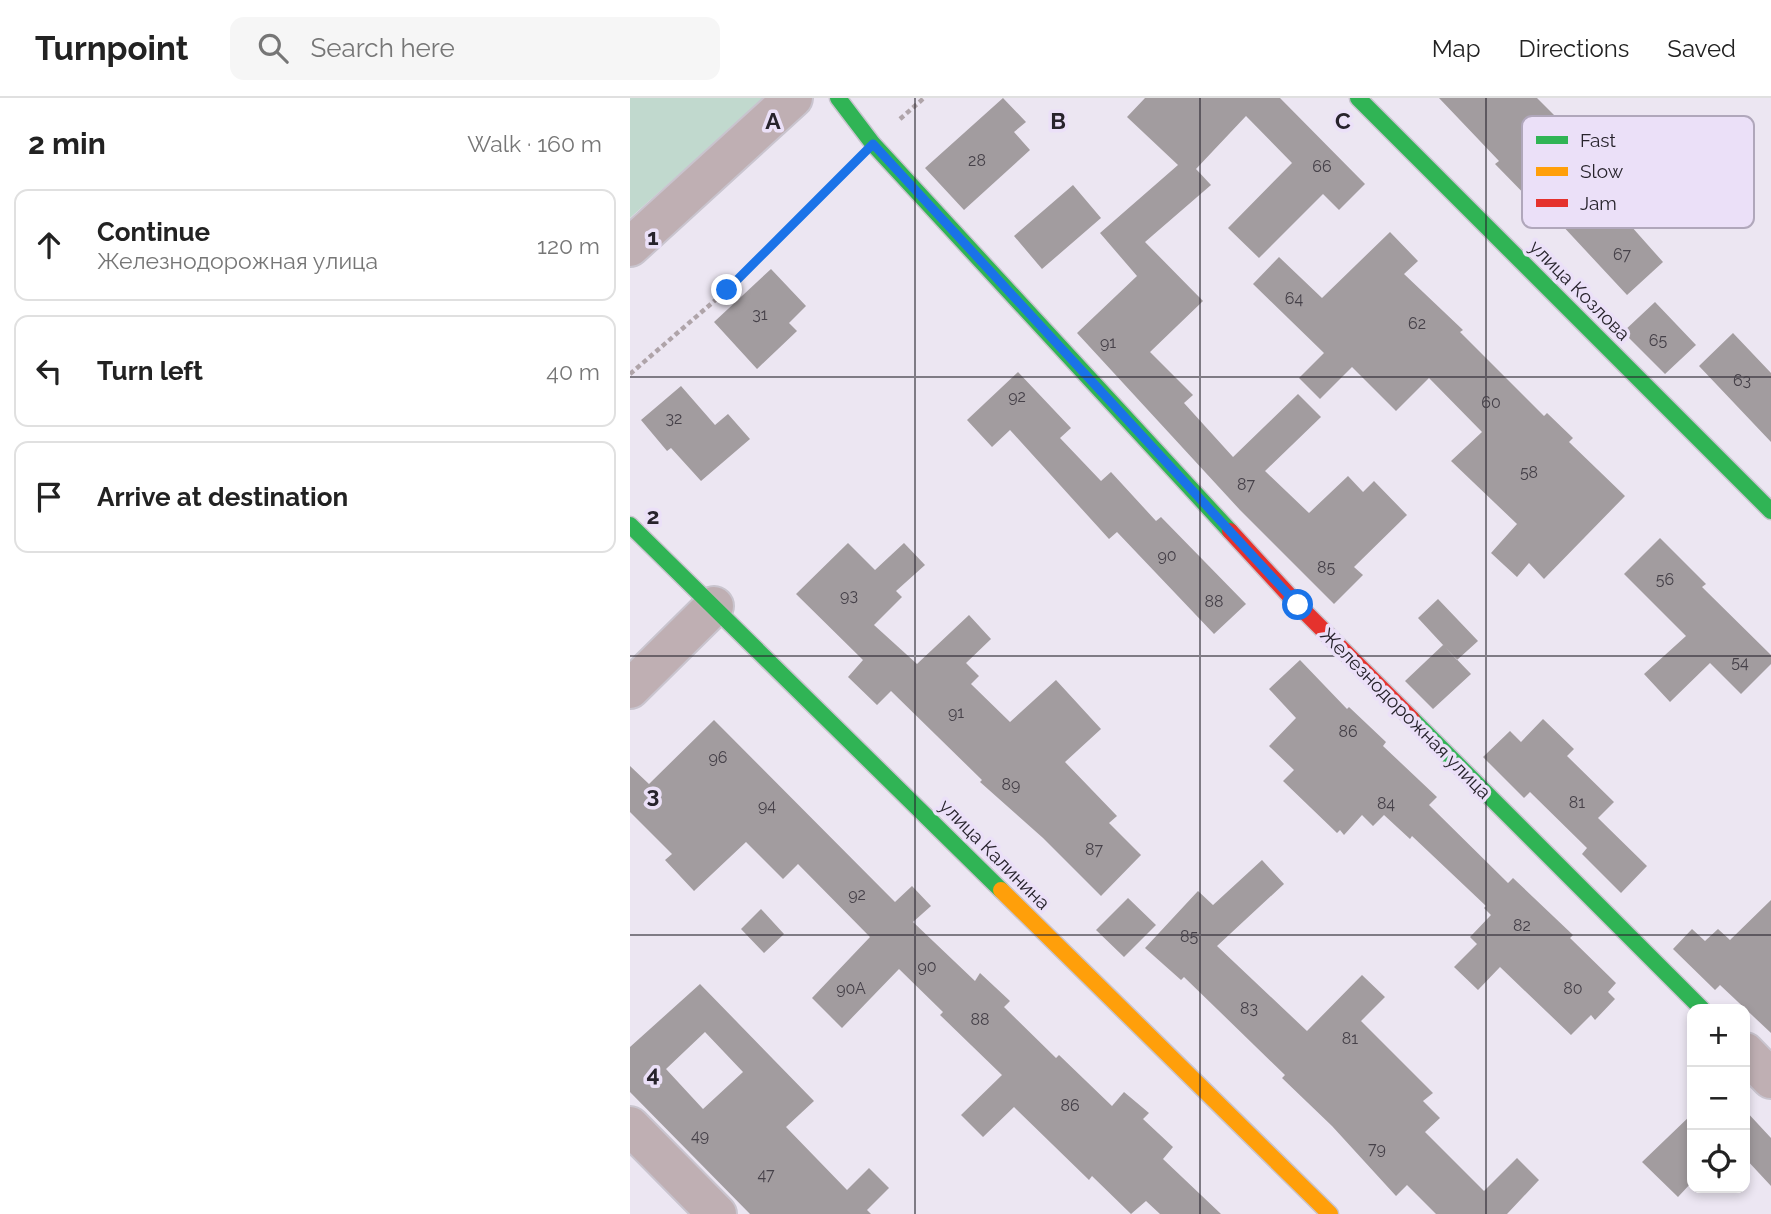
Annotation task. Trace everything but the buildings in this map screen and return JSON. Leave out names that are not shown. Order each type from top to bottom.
[{"type":"street","points":[[630,247],[793,98]]},
{"type":"street","name":"Железнодорожная улица","points":[[838,98],[846,113],[873,144],[1298,605],[1697,1004]]},
{"type":"street","name":"улица Козлова","points":[[1359,98],[1771,511]]},
{"type":"street","name":"улица Калинина","points":[[630,524],[1330,1214]]},
{"type":"street","points":[[630,689],[713,606]]},
{"type":"street","points":[[1750,1057],[1771,1079]]},
{"type":"street","points":[[630,1126],[717,1214]]},
{"type":"path","points":[[630,374],[727,290],[873,144],[924,98]]},
{"type":"green space","points":[[630,98],[765,98],[630,218]]},
{"type":"traffic: fast","points":[[838,98],[873,144],[1230,531]]},
{"type":"traffic: fast","points":[[1358,98],[1771,511]]},
{"type":"traffic: fast","points":[[630,525],[1001,890]]},
{"type":"traffic: fast","points":[[1412,719],[1697,1004]]},
{"type":"traffic: slow","points":[[1001,890],[1330,1214]]},
{"type":"traffic: jam","points":[[1230,531],[1298,605],[1412,719]]},
{"type":"route","points":[[727,290],[873,144],[1298,605]]}]
